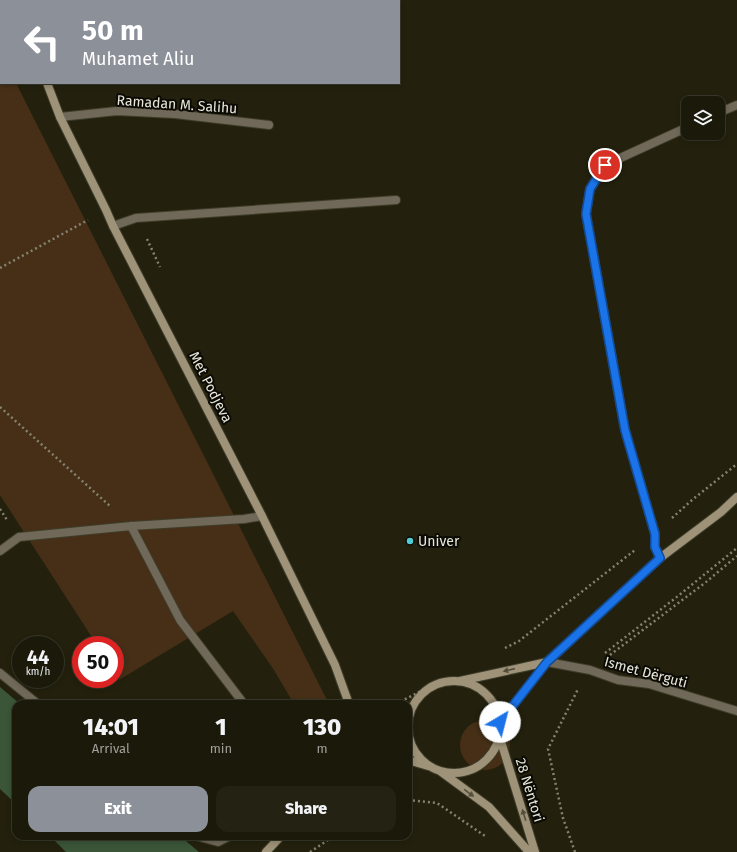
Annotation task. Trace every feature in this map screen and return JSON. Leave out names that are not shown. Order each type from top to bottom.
[{"type":"main road","name":"Met Podjeva","points":[[47,84],[60,117],[113,226],[262,516],[335,665],[348,700]]},
{"type":"main road","points":[[500,722],[547,662],[660,558],[721,512],[737,497]]},
{"type":"main road","points":[[412,708],[419,698],[430,688],[442,682],[457,681],[547,662]]},
{"type":"main road","points":[[412,761],[451,773],[464,772],[477,766],[487,758],[495,748],[499,735],[500,722],[497,710],[490,699],[481,690],[470,684],[457,681]]},
{"type":"main road","name":"28 Nëntori","points":[[499,735],[535,852]]},
{"type":"main road","points":[[412,743],[421,758],[435,768]]},
{"type":"main road","name":"28 Nëntori","points":[[435,768],[489,807],[529,852]]},
{"type":"main road","points":[[266,852],[277,840]]},
{"type":"street","points":[[725,110],[737,105]]},
{"type":"street","name":"Ramadan M. Salihu","points":[[60,117],[117,111],[175,114],[269,125]]},
{"type":"street","points":[[660,558],[655,547],[655,534],[625,430],[586,214],[590,189],[605,165],[681,130]]},
{"type":"street","points":[[113,226],[136,218],[396,200]]},
{"type":"street","points":[[0,551],[19,537],[132,526],[262,516]]},
{"type":"street","points":[[132,526],[180,620],[241,700]]},
{"type":"street","name":"Ismet Dërguti","points":[[547,662],[584,669],[618,680],[650,684],[737,711]]},
{"type":"street","points":[[0,673],[33,700]]},
{"type":"street","points":[[211,840],[218,842],[222,840]]},
{"type":"path","points":[[0,268],[106,210]]},
{"type":"path","points":[[0,407],[132,526]]},
{"type":"path","points":[[498,651],[519,641],[655,534],[692,500],[737,464]]},
{"type":"path","points":[[584,669],[737,548]]},
{"type":"path","points":[[404,700],[444,679]]},
{"type":"path","points":[[412,800],[437,803],[486,837]]},
{"type":"path","points":[[310,852],[328,840]]},
{"type":"shaded area","points":[[0,84],[17,84],[327,700],[292,700],[274,670],[233,611],[124,677],[124,636],[91,636],[0,495]]},
{"type":"shaded area","points":[[0,687],[15,700],[12,700],[12,800],[0,789]]},
{"type":"shaded area","points":[[485,720],[494,722],[505,731],[510,745],[508,754],[499,765],[485,770],[476,768],[465,759],[460,745],[462,736],[471,725]]},
{"type":"shaded area","points":[[54,840],[185,840],[199,852],[66,852]]},
{"type":"place","name":"Univer","points":[[410,541]]},
{"type":"route","points":[[500,722],[547,662],[660,558],[655,547],[655,534],[625,430],[586,214],[590,189],[605,165]]}]
